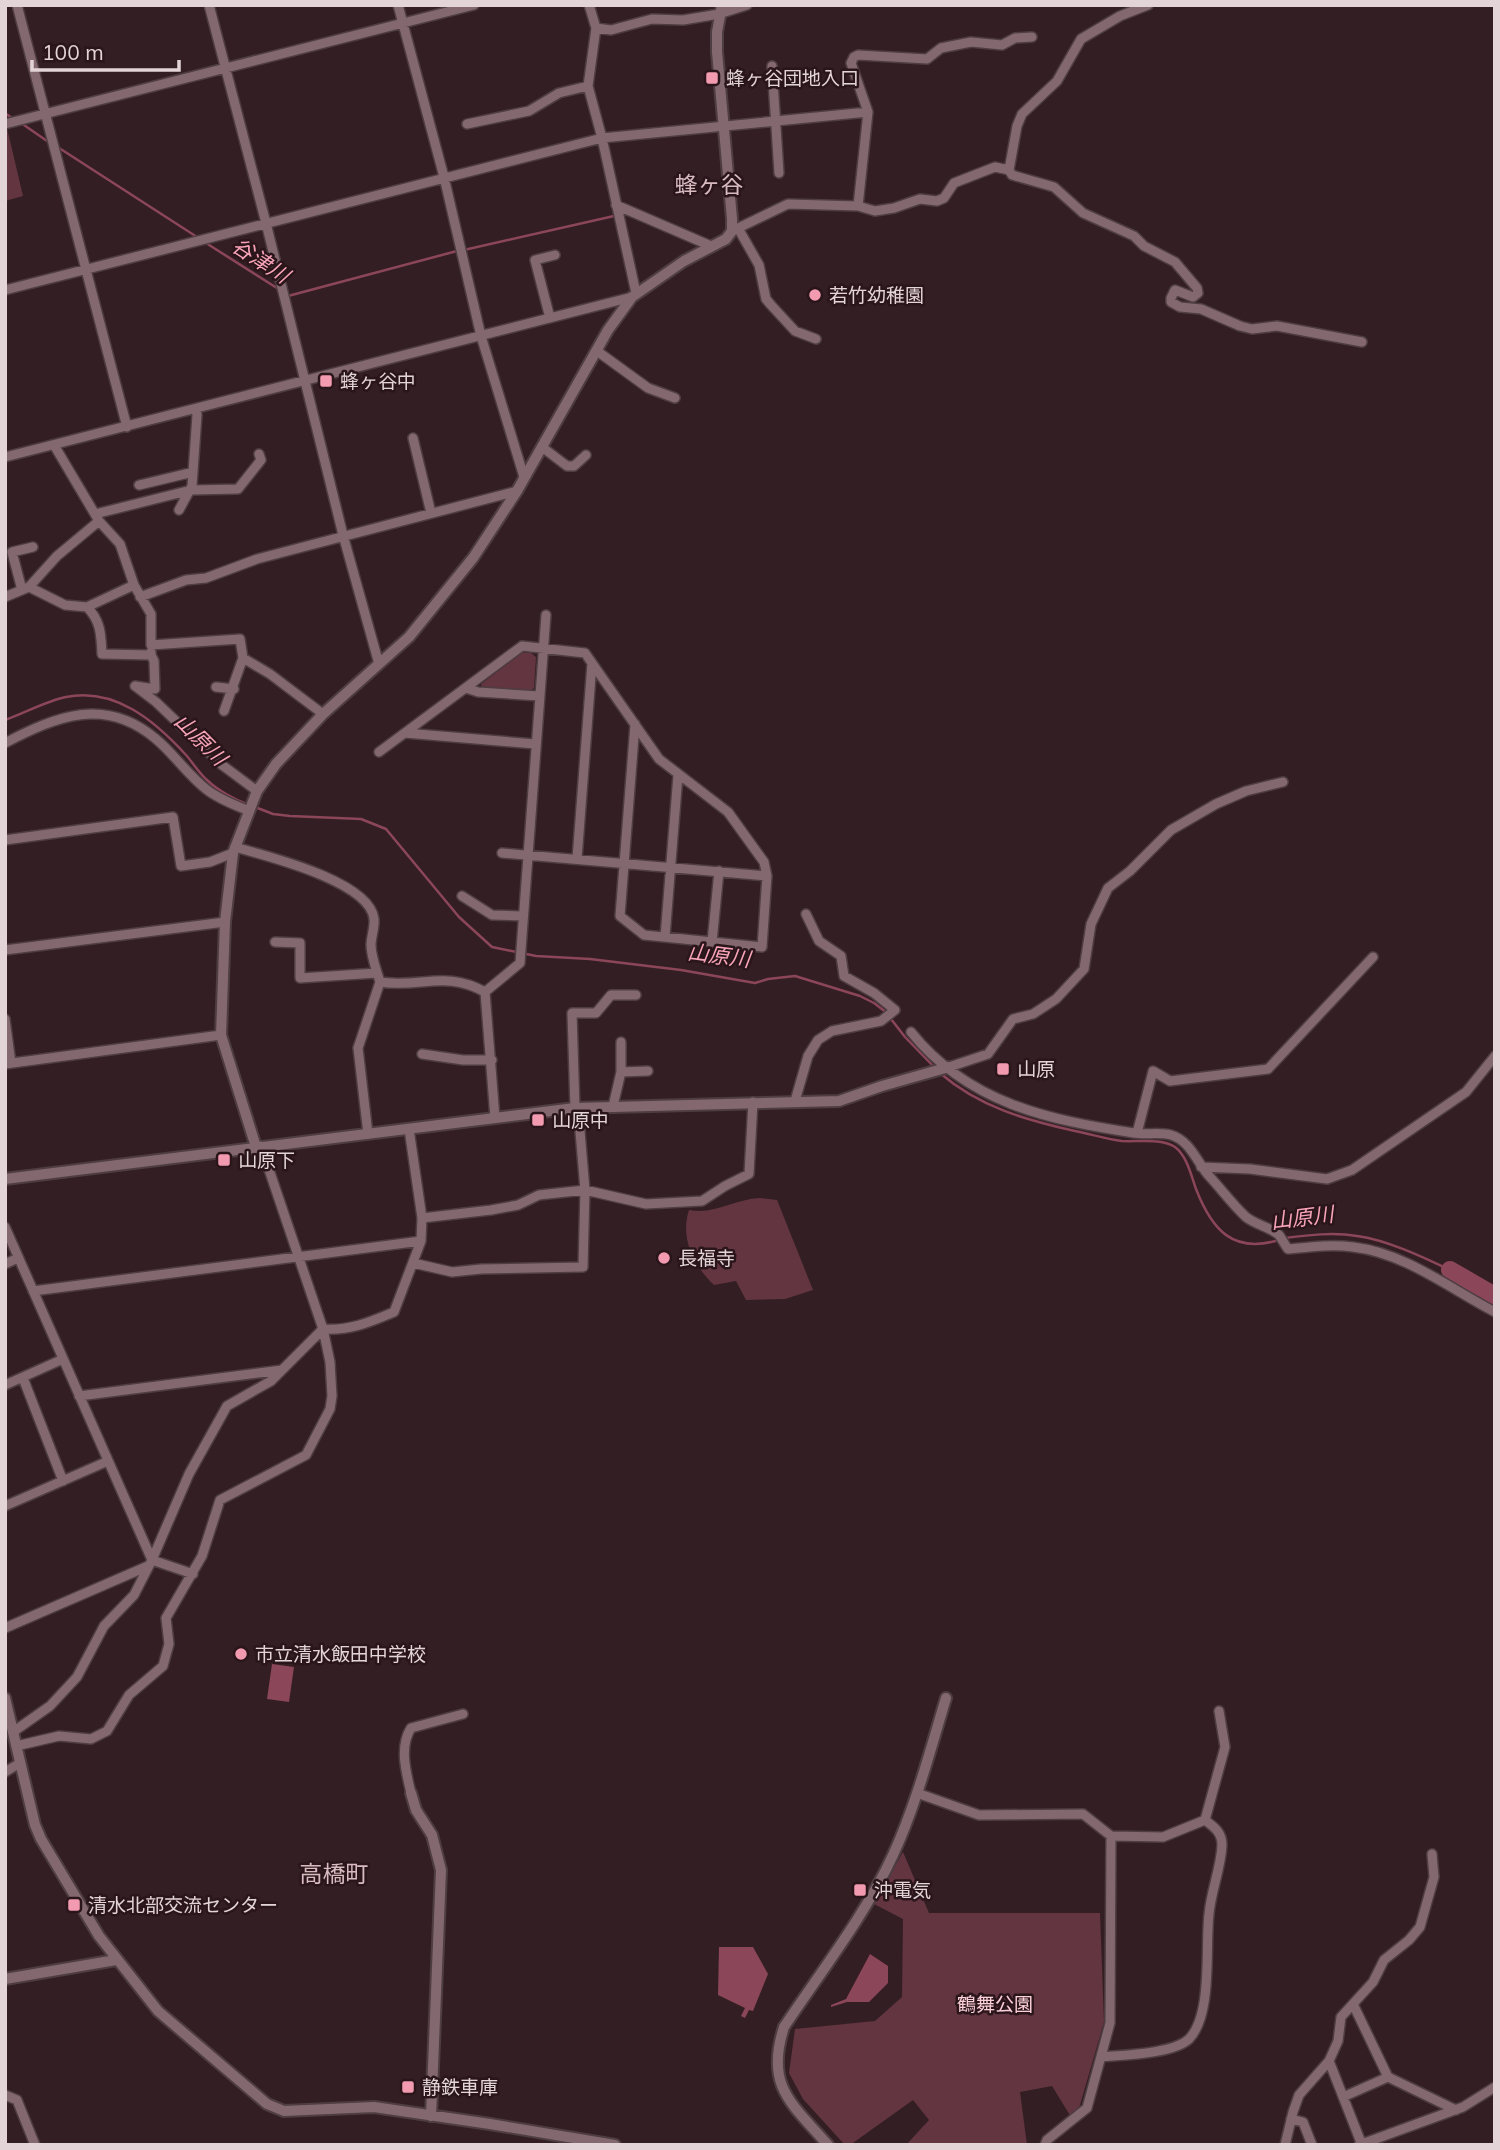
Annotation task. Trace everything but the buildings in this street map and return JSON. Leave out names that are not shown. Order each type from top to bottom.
[{"type":"street","points":[[17,5],[127,427]]},
{"type":"street","points":[[208,5],[266,223],[343,535],[379,664]]},
{"type":"street","points":[[398,5],[444,177],[481,336],[524,477]]},
{"type":"street","points":[[5,124],[474,5]]},
{"type":"street","points":[[16,1746],[59,1736],[91,1739],[107,1731],[129,1695],[163,1666],[169,1644],[166,1619],[202,1556],[220,1500],[306,1455],[330,1409],[330,1362],[323,1329],[222,1035],[225,922],[234,850],[257,791],[276,764],[323,714],[409,636],[474,558],[517,491],[597,351],[634,295],[602,138],[588,86],[596,28],[589,5]]},
{"type":"street","points":[[596,28],[611,30],[652,19],[683,20],[747,5]]},
{"type":"street","points":[[1148,5],[1111,21],[1081,39],[1057,81],[1022,114],[1017,126],[1009,170],[1012,175],[1054,187],[1083,213],[1134,236],[1144,246],[1174,262],[1197,288],[1198,293],[1193,297],[1175,290],[1171,298],[1174,304],[1180,307],[1202,309],[1240,326],[1277,326],[1362,342]]},
{"type":"street","points":[[720,10],[717,52],[735,229],[759,265],[766,299],[795,331],[816,338]]},
{"type":"street","points":[[858,206],[868,113],[851,63],[854,57],[858,55],[927,60],[941,48],[971,42],[1002,45],[1015,38],[1032,37]]},
{"type":"street","points":[[772,66],[779,173]]},
{"type":"street","points":[[467,124],[529,111],[559,93],[588,86]]},
{"type":"street","points":[[5,290],[602,138],[868,113]]},
{"type":"street","points":[[5,457],[634,295],[726,239],[735,229],[788,204],[858,206],[875,211],[920,199],[937,201],[943,198],[954,183],[995,167],[1009,170]]},
{"type":"street","points":[[616,205],[711,246]]},
{"type":"street","points":[[550,318],[535,260],[555,255]]},
{"type":"street","points":[[597,351],[648,388],[676,398]]},
{"type":"street","points":[[179,510],[191,490],[196,409]]},
{"type":"street","points":[[413,438],[431,513]]},
{"type":"street","points":[[54,445],[97,517],[120,544],[134,585],[151,614],[155,689],[135,686],[156,702],[222,765],[257,791]]},
{"type":"street","points":[[541,447],[567,466],[574,466],[586,455]]},
{"type":"street","points":[[5,597],[25,589],[97,517],[191,490],[238,489],[261,460],[259,454]]},
{"type":"street","points":[[139,485],[193,472]]},
{"type":"street","points":[[140,597],[186,580],[206,578],[257,559],[517,491]]},
{"type":"street","points":[[33,547],[12,552],[25,589],[65,605],[87,607],[134,585]]},
{"type":"street","points":[[87,607],[97,617],[102,654],[240,639],[243,657],[234,689],[224,711]]},
{"type":"street","points":[[485,992],[520,963],[546,615]]},
{"type":"street","points":[[379,752],[522,646],[585,653],[635,724],[659,759],[728,812],[764,862],[767,876],[762,947],[644,935],[620,916],[635,724]]},
{"type":"street","points":[[243,657],[323,714]]},
{"type":"street","points":[[577,859],[592,663]]},
{"type":"street","points":[[216,687],[234,689]]},
{"type":"street","points":[[466,688],[478,692],[539,696]]},
{"type":"street","points":[[5,743],[45,723],[73,715],[88,713],[116,719],[137,726],[156,739],[206,789],[249,811]]},
{"type":"street","points":[[405,733],[535,744]]},
{"type":"street","points":[[665,937],[678,775]]},
{"type":"street","points":[[5,1179],[576,1108],[839,1101],[988,1054],[1013,1019],[1033,1014],[1056,999],[1084,969],[1091,924],[1108,888],[1130,871],[1171,830],[1216,804],[1246,791],[1283,782]]},
{"type":"street","points":[[5,840],[173,817],[181,866],[210,862],[234,850],[305,867],[356,894],[370,906],[374,919],[371,947],[379,978],[358,1048],[368,1133]]},
{"type":"street","points":[[502,853],[767,876]]},
{"type":"street","points":[[712,942],[719,871]]},
{"type":"street","points":[[463,896],[492,915],[522,916]]},
{"type":"street","points":[[795,1101],[808,1056],[818,1040],[832,1031],[881,1021],[895,1010],[874,993],[844,976],[841,956],[819,940],[806,914]]},
{"type":"street","points":[[5,950],[225,922]]},
{"type":"street","points":[[275,942],[300,943],[300,978],[379,978],[397,984],[454,980],[468,983],[485,992]]},
{"type":"street","points":[[1137,1133],[1153,1071],[1170,1082],[1268,1069],[1373,957]]},
{"type":"street","points":[[485,992],[495,1118]]},
{"type":"street","points":[[413,1263],[452,1272],[583,1267],[585,1190],[576,1108],[572,1013],[596,1013],[611,995],[636,995]]},
{"type":"street","points":[[5,1019],[8,1063],[222,1035]]},
{"type":"street","points":[[911,1032],[948,1067],[980,1090],[1016,1108],[1137,1133],[1172,1135],[1187,1143],[1201,1167],[1248,1218],[1278,1235],[1288,1249],[1337,1245],[1386,1255],[1450,1285],[1495,1312]]},
{"type":"street","points":[[613,1106],[621,1072],[621,1042]]},
{"type":"street","points":[[422,1054],[463,1060],[492,1060]]},
{"type":"street","points":[[1201,1167],[1250,1169],[1327,1179],[1352,1170],[1466,1093],[1495,1056]]},
{"type":"street","points":[[621,1072],[648,1071]]},
{"type":"street","points":[[422,1218],[491,1210],[518,1205],[539,1195],[585,1190],[646,1205],[702,1201],[749,1174],[753,1102]]},
{"type":"street","points":[[13,1732],[50,1706],[77,1677],[104,1626],[134,1595],[189,1474],[227,1406],[271,1381],[323,1329],[339,1330],[362,1326],[394,1312],[421,1241],[422,1218],[408,1129]]},
{"type":"street","points":[[5,1227],[150,1563]]},
{"type":"street","points":[[33,1291],[421,1241]]},
{"type":"street","points":[[5,1264],[18,1258]]},
{"type":"street","points":[[5,1385],[63,1359]]},
{"type":"street","points":[[79,1396],[282,1370]]},
{"type":"street","points":[[23,1378],[63,1481]]},
{"type":"street","points":[[5,1506],[108,1461]]},
{"type":"street","points":[[5,1628],[150,1563],[193,1574]]},
{"type":"street","points":[[5,1698],[35,1825],[116,1960],[158,2011],[275,2109],[284,2111],[374,2107],[615,2145]]},
{"type":"street","points":[[828,2145],[790,2102],[780,2085],[777,2049],[784,2027],[862,1909],[893,1856],[917,1793],[947,1698]]},
{"type":"street","points":[[1205,1820],[1225,1747],[1219,1711]]},
{"type":"street","points":[[431,2116],[441,1870],[432,1835],[416,1810],[411,1793],[405,1768],[405,1737],[411,1728],[463,1714]]},
{"type":"street","points":[[5,1772],[20,1763]]},
{"type":"street","points":[[917,1793],[979,1815],[1083,1814],[1111,1836],[1163,1838],[1205,1820]]},
{"type":"street","points":[[1101,2057],[1174,2046],[1188,2040],[1196,2028],[1204,2003],[1209,1912],[1222,1844],[1218,1830],[1205,1820]]},
{"type":"street","points":[[1045,2145],[1047,2140],[1087,2108],[1110,2023],[1111,1836]]},
{"type":"street","points":[[1285,2145],[1299,2095],[1329,2061],[1338,2041],[1341,2017],[1373,1982],[1384,1960],[1409,1940],[1420,1927],[1434,1877],[1432,1854]]},
{"type":"street","points":[[5,1979],[116,1960]]},
{"type":"street","points":[[1353,2004],[1388,2077],[1455,2110]]},
{"type":"street","points":[[1329,2061],[1361,2145],[1455,2110],[1495,2087]]},
{"type":"street","points":[[1343,2097],[1388,2077]]},
{"type":"street","points":[[5,2095],[17,2100],[35,2145]]},
{"type":"street","points":[[1291,2119],[1304,2122],[1312,2145]]},
{"type":"green space","points":[[7,128],[23,196],[5,201],[5,129]]},
{"type":"green space","points":[[523,652],[536,657],[534,688],[529,692],[482,688],[481,684]]},
{"type":"green space","points":[[760,1198],[777,1200],[813,1290],[785,1299],[746,1300],[736,1281],[714,1285],[694,1260],[686,1231],[689,1210],[716,1209]]},
{"type":"green space","name":"鶴舞公園","points":[[903,1852],[929,1913],[1100,1913],[1104,2022],[1080,2105],[1071,2117],[1052,2086],[1020,2092],[1027,2145],[906,2145],[929,2120],[913,2100],[850,2145],[845,2145],[803,2099],[789,2073],[795,2029],[875,2021],[902,1997],[903,1919],[874,1904]]},
{"type":"shaded area","points":[[272,1664],[294,1667],[289,1702],[267,1699]]},
{"type":"shaded area","points":[[719,1947],[753,1947],[768,1974],[753,2011],[749,2010],[745,2018],[741,2016],[745,2008],[718,1995]]},
{"type":"shaded area","points":[[870,1954],[888,1966],[888,1983],[869,2002],[847,2002],[831,2007],[846,1999]]},
{"type":"waterway","name":"谷津川","points":[[5,113],[12,118]]},
{"type":"waterway","name":"谷津川","points":[[21,123],[50,143]]},
{"type":"waterway","name":"谷津川","points":[[56,146],[197,237]]},
{"type":"waterway","name":"谷津川","points":[[464,250],[614,216]]},
{"type":"waterway","name":"谷津川","points":[[206,243],[280,290]]},
{"type":"waterway","name":"谷津川","points":[[288,296],[457,251]]},
{"type":"waterway","name":"山原川","points":[[5,720],[66,697],[84,695],[117,702],[161,730],[211,784],[249,805]]},
{"type":"waterway","name":"山原川","points":[[255,807],[273,814],[290,816],[361,819],[386,829],[459,917],[492,947],[536,956],[590,959],[681,970],[755,983],[795,976],[860,996],[887,1013]]},
{"type":"waterway","name":"山原川","points":[[891,1019],[935,1068]]},
{"type":"waterway","name":"山原川","points":[[940,1073],[971,1095],[1021,1117],[1116,1140],[1170,1144],[1183,1155],[1202,1204],[1217,1227],[1226,1235],[1249,1244],[1279,1240]]},
{"type":"waterway","name":"山原川","points":[[1285,1238],[1330,1234],[1369,1238],[1450,1270]]},
{"type":"waterway","name":"山原川","points":[[1450,1270],[1495,1296]]},
{"type":"place","name":"蜂ヶ谷団地入口","points":[[712,78]]},
{"type":"place","name":"若竹幼稚園","points":[[815,295]]},
{"type":"place","name":"蜂ヶ谷中","points":[[326,381]]},
{"type":"place","name":"山原","points":[[1003,1069]]},
{"type":"place","name":"山原中","points":[[538,1120]]},
{"type":"place","name":"山原下","points":[[224,1160]]},
{"type":"place","name":"長福寺","points":[[664,1258]]},
{"type":"place","name":"市立清水飯田中学校","points":[[241,1654]]},
{"type":"place","name":"沖電気","points":[[860,1890]]},
{"type":"place","name":"清水北部交流センター","points":[[74,1905]]},
{"type":"place","name":"静鉄車庫","points":[[408,2087]]},
{"type":"district","name":"蜂ヶ谷","points":[[709,184]]},
{"type":"district","name":"高橋町","points":[[334,1873]]}]
